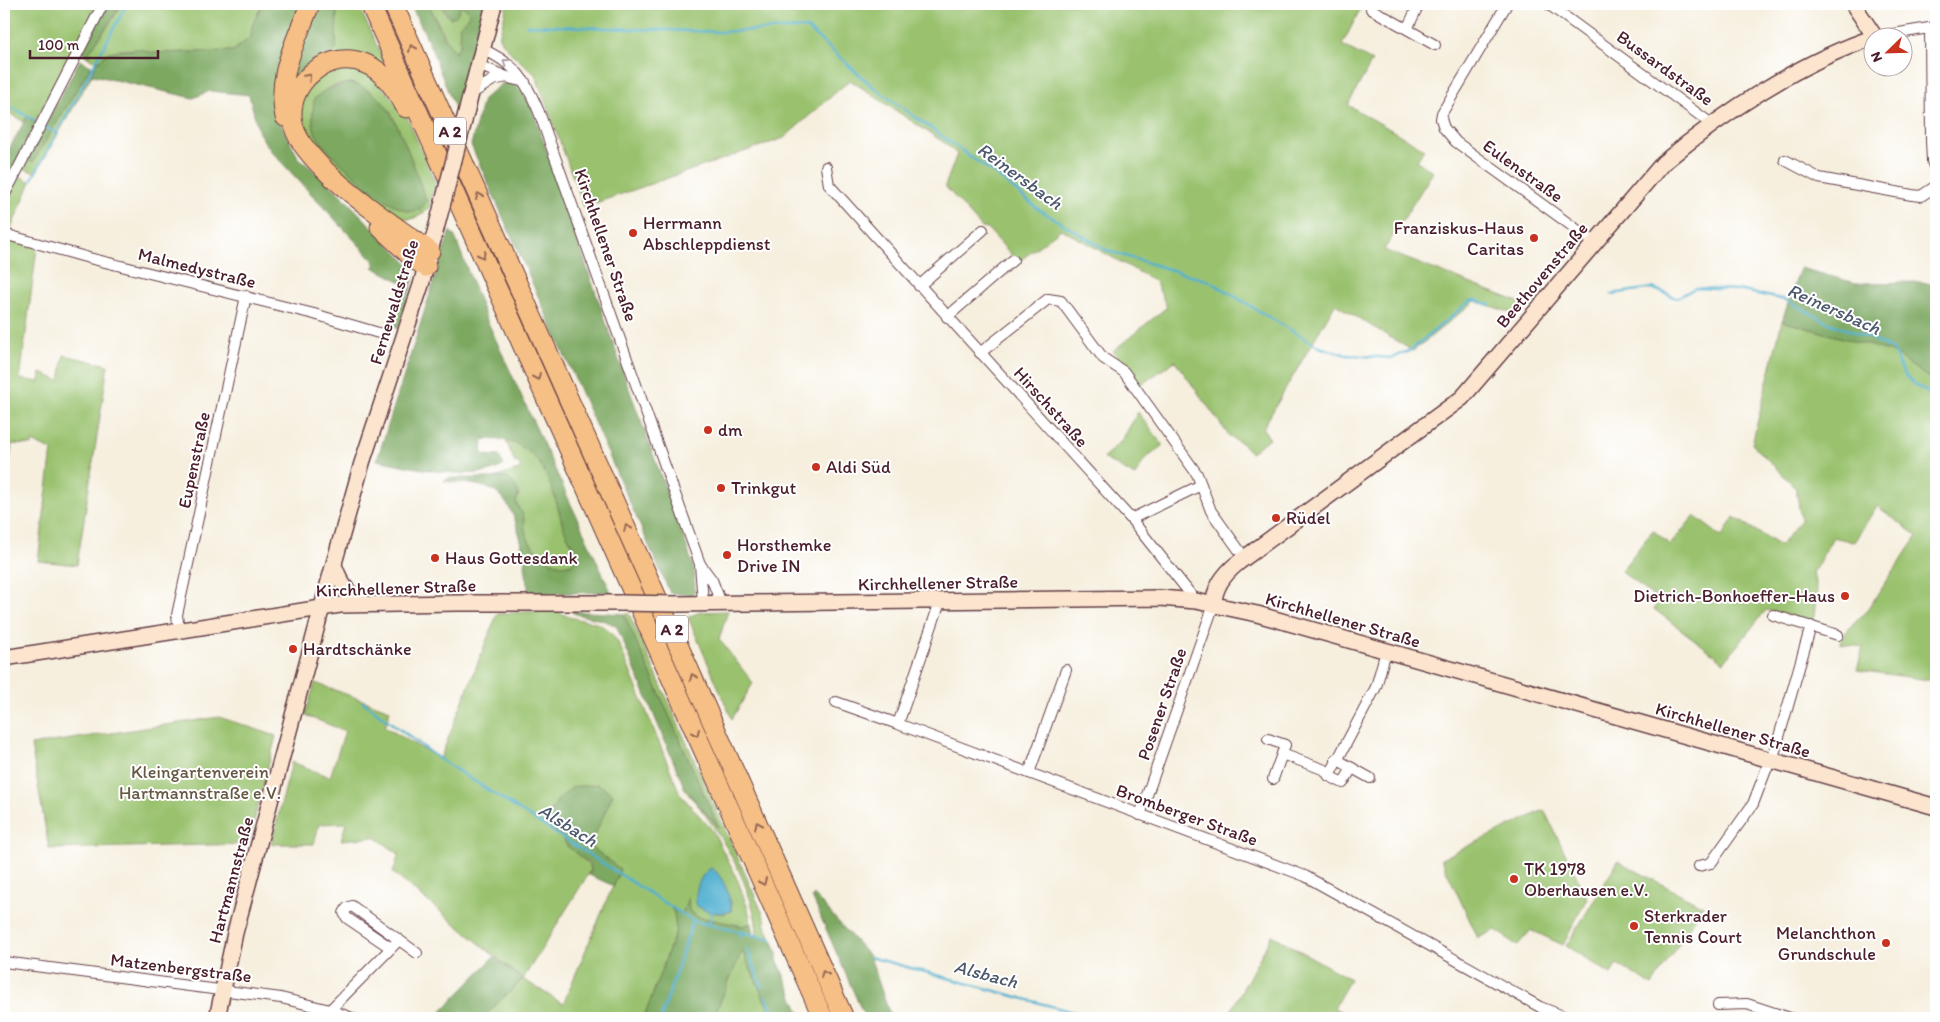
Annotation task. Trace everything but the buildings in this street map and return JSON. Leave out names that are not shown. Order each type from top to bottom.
[{"type":"highway","points":[[310,4],[284,73],[283,100],[291,135],[314,166],[415,260],[428,259]]},
{"type":"highway","name":"A 2","points":[[370,4],[823,1018]]},
{"type":"highway","name":"A 2","points":[[393,4],[844,1018]]},
{"type":"highway","points":[[428,259],[385,219],[311,157],[297,135],[293,124],[292,104],[298,89],[311,73],[332,62],[354,61],[371,66],[384,76],[401,99],[434,170],[448,178]]},
{"type":"main road","name":"Fernewaldstraße","points":[[323,608],[362,463],[428,259],[494,4]]},
{"type":"main road","points":[[1853,4],[1868,28]]},
{"type":"main road","name":"Beethovenstraße","points":[[1214,604],[1214,592],[1234,565],[1462,398],[1654,171],[1713,125],[1800,68],[1836,50],[1862,41]]},
{"type":"main road","points":[[334,565],[339,580],[348,593],[369,604]]},
{"type":"main road","name":"Kirchhellener Straße","points":[[4,658],[323,608],[369,604],[703,604],[1160,598],[1214,604],[1936,807]]},
{"type":"main road","name":"Hartmannstraße","points":[[217,1018],[222,989],[323,608]]},
{"type":"street","points":[[4,196],[103,4]]},
{"type":"street","points":[[1407,29],[1419,4]]},
{"type":"street","name":"Eulenstraße","points":[[1507,4],[1445,109],[1441,119],[1446,132],[1456,142],[1594,242]]},
{"type":"street","name":"Bussardstraße","points":[[1548,4],[1713,125]]},
{"type":"street","points":[[1371,9],[1435,45]]},
{"type":"street","points":[[1933,27],[1934,120],[1932,161],[1936,172]]},
{"type":"street","name":"Beethovenstraße","points":[[1912,31],[1933,27]]},
{"type":"street","name":"Kirchhellener Straße","points":[[482,49],[507,62],[525,82],[539,112],[700,564],[703,604]]},
{"type":"street","points":[[478,65],[525,82]]},
{"type":"street","points":[[470,95],[493,80],[507,77]]},
{"type":"street","points":[[1785,160],[1819,178],[1912,195],[1921,196],[1936,186]]},
{"type":"street","name":"Hirschstraße","points":[[826,167],[829,185],[1130,519],[1196,601]]},
{"type":"street","points":[[919,286],[983,230]]},
{"type":"street","name":"Malmedystraße","points":[[4,234],[88,258],[246,296],[382,334]]},
{"type":"street","points":[[947,317],[1013,260]]},
{"type":"street","name":"Eupenstraße","points":[[179,630],[177,615],[246,296]]},
{"type":"street","points":[[980,353],[1048,298],[1061,301],[1103,358],[1124,372],[1198,474],[1211,511],[1244,557]]},
{"type":"street","points":[[1130,519],[1201,485]]},
{"type":"street","name":"Kirchhellener Straße","points":[[700,564],[712,580],[721,603]]},
{"type":"street","points":[[898,724],[940,602]]},
{"type":"street","name":"Posener Straße","points":[[1140,815],[1214,604]]},
{"type":"street","points":[[1772,615],[1838,636]]},
{"type":"street","points":[[1699,866],[1711,863],[1753,804],[1766,770],[1772,761],[1811,626]]},
{"type":"street","points":[[1329,776],[1336,759],[1376,687],[1386,651]]},
{"type":"street","points":[[1028,774],[1066,670]]},
{"type":"street","name":"Bromberger Straße","points":[[836,702],[1305,876],[1540,1007],[1568,1018]]},
{"type":"street","points":[[1268,739],[1285,745],[1273,779]]},
{"type":"street","points":[[1282,754],[1325,770],[1329,776],[1343,783],[1352,768]]},
{"type":"street","points":[[1336,759],[1370,778]]},
{"type":"street","points":[[392,948],[346,918],[344,913],[346,908],[352,906],[417,953]]},
{"type":"street","points":[[330,1010],[400,939]]},
{"type":"street","name":"Matzenbergstraße","points":[[4,962],[281,998],[330,1010],[352,1018]]},
{"type":"street","points":[[1718,1005],[1747,1004],[1790,1018]]},
{"type":"green space","points":[[4,4],[98,4],[35,122],[27,117],[24,122],[4,110]]},
{"type":"green space","points":[[107,4],[114,4],[119,8],[88,54],[89,58],[82,53]]},
{"type":"green space","points":[[123,4],[262,4],[252,27],[251,37],[233,51],[153,53],[140,49],[119,50],[109,52],[97,62],[89,58],[88,54]]},
{"type":"green space","points":[[262,4],[303,4],[281,125],[298,157],[340,194],[412,268],[413,282],[398,329],[392,324],[403,283],[373,267],[376,265],[372,259],[271,151],[259,133],[249,95],[210,91],[193,98],[93,75],[90,78],[97,62],[109,52],[140,49],[153,53],[233,51],[251,37],[252,26]]},
{"type":"green space","points":[[319,4],[337,4],[336,50],[330,56],[315,59],[294,75],[290,68]]},
{"type":"green space","points":[[337,4],[358,4],[390,74],[361,59],[285,93],[286,77],[302,70],[315,59],[330,56],[336,50]]},
{"type":"green space","points":[[409,4],[428,4],[443,35],[455,53],[461,43],[459,26],[469,17],[469,12],[465,7],[461,6],[456,16],[450,18],[441,4],[484,4],[456,110],[429,43]]},
{"type":"green space","points":[[428,4],[441,4],[447,16],[457,13],[461,6],[465,7],[469,12],[470,17],[460,29],[458,51],[453,52]]},
{"type":"green space","points":[[507,4],[1363,4],[1342,45],[1372,61],[1348,105],[1424,149],[1417,161],[1433,172],[1384,250],[1526,305],[1518,315],[1475,301],[1413,351],[1335,304],[1263,428],[1269,438],[1251,453],[1243,444],[1230,437],[1175,361],[1139,386],[1113,351],[1167,307],[1155,281],[1061,229],[1018,262],[988,229],[982,228],[945,186],[957,154],[946,144],[850,80],[784,138],[584,207],[535,74],[512,54],[499,38]]},
{"type":"green space","points":[[80,60],[91,66],[33,162],[27,159]]},
{"type":"green space","points":[[91,66],[94,69],[90,78],[36,173],[22,168],[27,159],[33,161]]},
{"type":"green space","points":[[341,66],[366,70],[405,112],[436,184],[429,202],[431,204],[421,215],[415,218],[402,219],[382,213],[300,135],[299,102],[311,80]],"holes":[[[350,83],[369,91],[385,105],[390,113],[408,151],[426,201],[419,209],[408,211],[398,207],[371,189],[342,165],[320,142],[315,133],[313,123],[314,109],[319,97],[323,92],[335,86]]]},
{"type":"green space","points":[[350,83],[365,88],[382,101],[396,124],[426,201],[419,210],[407,211],[397,207],[371,189],[331,154],[316,134],[313,121],[314,99],[325,90]]},
{"type":"green space","points":[[503,83],[518,87],[532,108],[624,375],[687,547],[694,570],[695,591],[691,595],[670,593],[471,145],[483,99]]},
{"type":"green space","points":[[27,117],[37,123],[4,188],[4,158]]},
{"type":"green space","points":[[18,175],[31,182],[9,233],[4,230],[4,203]]},
{"type":"green space","points":[[450,231],[455,237],[485,316],[611,592],[529,594],[520,536],[509,507],[501,496],[485,487],[444,481],[449,478],[508,478],[517,489],[516,502],[523,515],[525,531],[536,551],[555,563],[571,565],[577,557],[563,527],[551,486],[546,474],[532,454],[522,447],[507,441],[483,439],[482,455],[499,456],[504,465],[478,473],[442,472],[377,460]]},
{"type":"green space","points":[[4,239],[37,248],[20,379],[40,382],[41,373],[60,381],[64,355],[108,365],[77,565],[38,561],[52,450],[32,442],[32,445],[12,444],[4,501]]},
{"type":"green space","points":[[1800,268],[1856,283],[1922,282],[1936,285],[1936,383],[1892,352],[1782,321]]},
{"type":"green space","points":[[1782,321],[1892,352],[1936,383],[1936,681],[1857,670],[1863,647],[1841,644],[1843,635],[1868,609],[1917,536],[1877,506],[1854,542],[1833,537],[1813,573],[1817,593],[1813,622],[1766,610],[1724,662],[1654,609],[1658,600],[1621,571],[1653,530],[1670,545],[1694,516],[1722,537],[1734,517],[1780,546],[1801,520],[1796,488],[1752,444]]},
{"type":"green space","points":[[1138,412],[1163,446],[1145,459],[1135,476],[1103,458],[1122,440]]},
{"type":"green space","points":[[506,441],[519,444],[529,451],[538,460],[545,472],[551,484],[563,526],[577,557],[571,565],[555,563],[536,551],[525,531],[524,517],[516,501],[519,496],[508,478],[494,478],[521,469],[518,462],[515,463]]},
{"type":"green space","points":[[555,610],[574,618],[597,623],[611,634],[619,644],[680,794],[713,831],[738,881],[751,923],[743,926],[697,917],[689,911],[688,899],[682,914],[671,907],[675,916],[676,930],[644,1018],[482,1018],[523,979],[393,873],[399,854],[375,837],[341,840],[346,823],[319,824],[314,844],[271,844],[292,762],[330,777],[345,731],[305,715],[315,683],[390,710],[385,727],[440,759],[497,614]],"holes":[[[544,826],[590,847],[620,869],[563,1004],[523,979],[592,868],[563,840],[561,834]],[[716,871],[731,902],[731,911],[722,914]]]},
{"type":"green space","points":[[571,611],[624,614],[719,828],[685,789],[617,627],[605,621],[578,615]]},
{"type":"green space","points":[[728,611],[719,639],[753,683],[732,719],[688,617],[700,612]]},
{"type":"green space","points":[[624,614],[629,614],[766,921],[764,923],[772,940],[757,937],[756,919],[751,900],[734,861],[711,823],[688,794],[719,827]]},
{"type":"green space","name":"Kleingartenverein Hartmannstraße e.V.","points":[[219,717],[276,736],[248,844],[49,849],[31,745]]},
{"type":"green space","points":[[598,784],[613,794],[590,846],[620,869],[614,886],[587,874],[591,872],[590,864],[567,846],[561,834],[544,826],[557,801],[572,787]]},
{"type":"green space","name":"TK 1978 Oberhausen e.V.","points":[[1544,810],[1587,898],[1563,945],[1531,930],[1517,946],[1496,930],[1478,938],[1441,859]]},
{"type":"green space","name":"Sterkrader Tennis Court","points":[[1618,861],[1703,906],[1652,985],[1617,964],[1611,974],[1566,946]]},
{"type":"green space","points":[[814,895],[870,957],[891,1018],[865,1018],[812,897]]},
{"type":"green space","points":[[688,898],[689,911],[697,917],[743,926],[751,923],[753,935],[772,940],[777,952],[777,959],[802,1018],[773,1018],[742,951],[713,1018],[644,1018],[676,930],[674,913],[670,906],[682,914]]},
{"type":"green space","points":[[1272,935],[1350,979],[1334,1008],[1355,1018],[1227,1018]]},
{"type":"green space","points":[[742,950],[773,1018],[713,1018]]},
{"type":"green space","points":[[494,957],[523,979],[482,1018],[435,1018]]},
{"type":"water","points":[[711,868],[719,875],[726,887],[731,911],[722,913],[712,912],[695,904],[700,879]]},
{"type":"waterway","points":[[31,181],[127,4]]},
{"type":"waterway","name":"Reinersbach","points":[[526,25],[719,32],[807,28],[873,87],[999,177],[1038,209],[1108,251],[1209,281],[1319,347],[1347,355],[1392,358],[1411,350],[1470,301],[1476,300],[1490,305]]},
{"type":"waterway","points":[[4,103],[34,120]]},
{"type":"waterway","points":[[45,127],[57,133]]},
{"type":"waterway","name":"Reinersbach","points":[[1612,294],[1652,288],[1677,298],[1695,288],[1738,290],[1786,300],[1829,323],[1873,339],[1894,351],[1897,361],[1909,380],[1936,398]]},
{"type":"waterway","name":"Alsbach","points":[[363,702],[441,760],[693,921],[772,939]]},
{"type":"waterway","points":[[709,925],[712,912]]},
{"type":"waterway","points":[[661,1018],[693,921]]},
{"type":"waterway","name":"Alsbach","points":[[740,931],[741,937]]},
{"type":"waterway","points":[[747,949],[762,987]]},
{"type":"waterway","name":"Alsbach","points":[[870,957],[1095,1018]]},
{"type":"waterway","points":[[766,996],[776,1018]]},
{"type":"place","name":"Herrmann Abschleppdienst","points":[[633,233]]},
{"type":"place","name":"Franziskus-Haus Caritas","points":[[1534,238]]},
{"type":"place","name":"dm","points":[[708,430]]},
{"type":"place","name":"Aldi Süd","points":[[816,467]]},
{"type":"place","name":"Trinkgut","points":[[721,488]]},
{"type":"place","name":"Rüdel","points":[[1276,518]]},
{"type":"place","name":"Horsthemke Drive IN","points":[[727,555]]},
{"type":"place","name":"Haus Gottesdank","points":[[435,558]]},
{"type":"place","name":"Dietrich-Bonhoeffer-Haus","points":[[1845,596]]},
{"type":"place","name":"Hardtschänke","points":[[293,649]]},
{"type":"place","name":"TK 1978 Oberhausen e.V.","points":[[1514,879]]},
{"type":"place","name":"Sterkrader Tennis Court","points":[[1634,926]]},
{"type":"place","name":"Melanchthon Grundschule","points":[[1886,943]]}]
